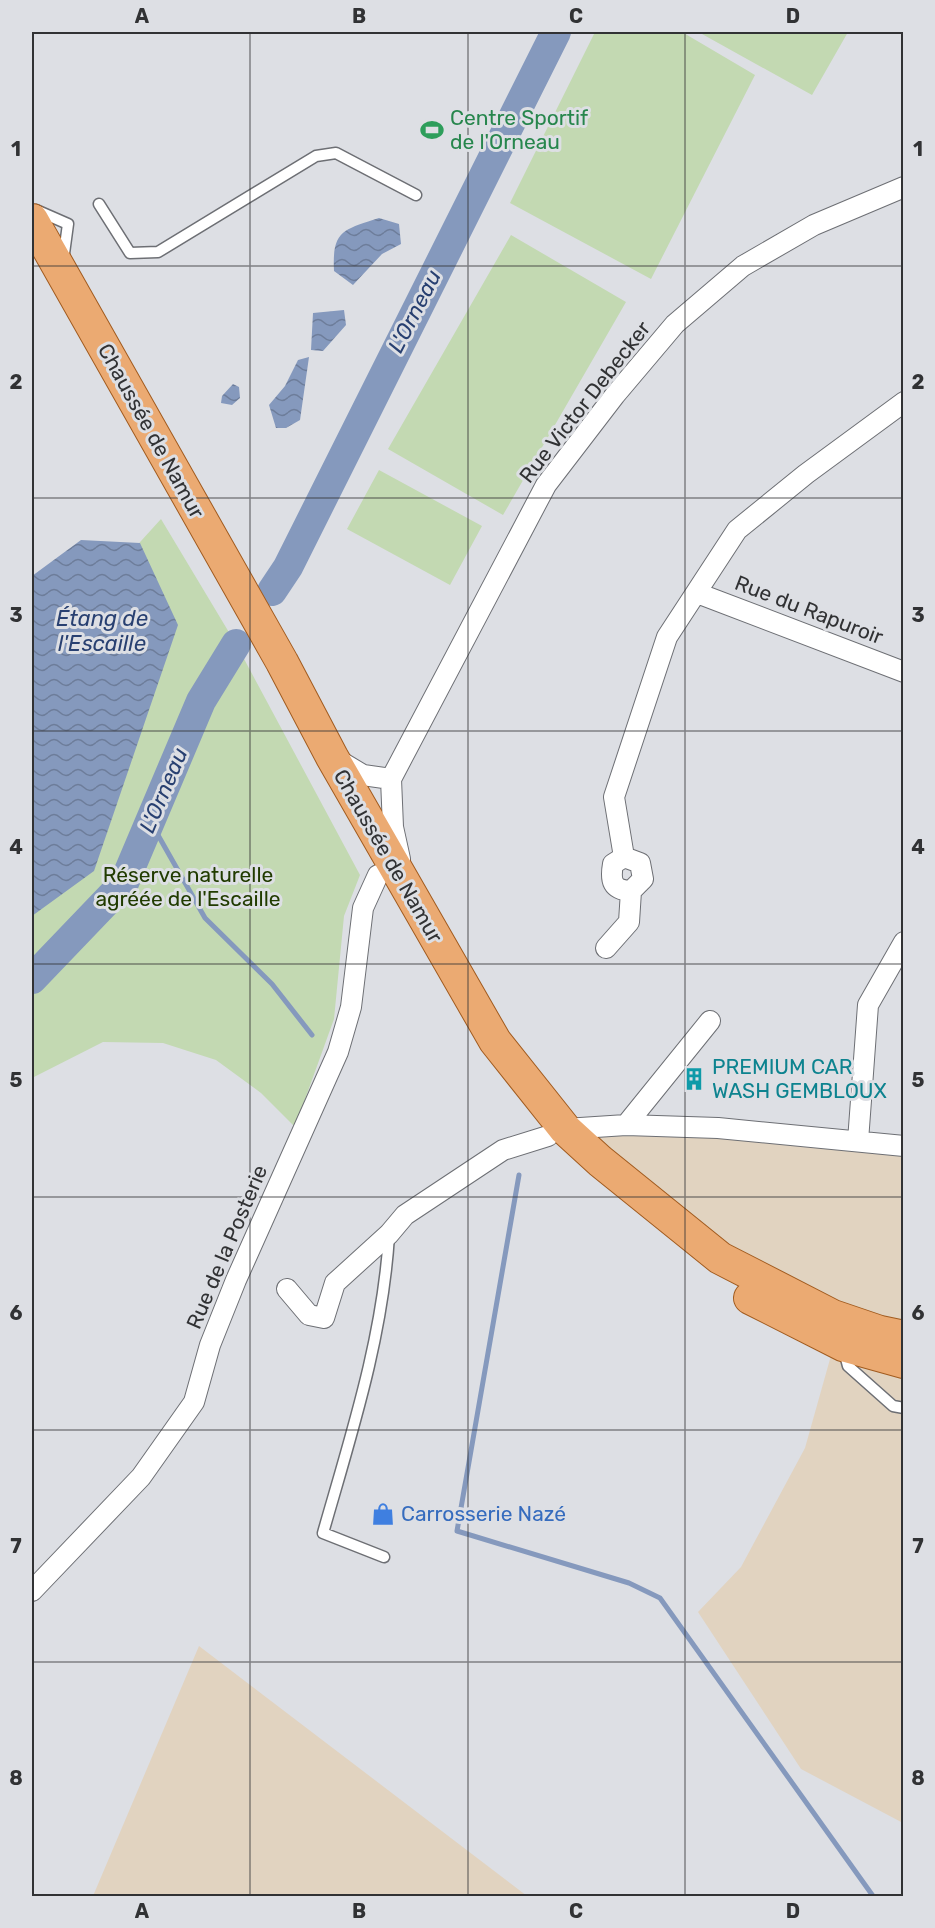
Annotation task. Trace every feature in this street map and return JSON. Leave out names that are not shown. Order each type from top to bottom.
[{"type":"main road","name":"Chaussée de Namur","points":[[32,220],[223,576]]},
{"type":"main road","name":"Chaussée de Namur","points":[[32,250],[223,576],[389,876]]},
{"type":"main road","name":"Chaussée de Namur","points":[[273,665],[332,757],[389,876],[478,1051],[634,1216],[675,1247],[750,1298],[843,1345],[903,1362]]},
{"type":"main road","name":"Chaussée de Namur","points":[[557,1133],[600,1161],[720,1258],[833,1316],[880,1332],[903,1337]]},
{"type":"street","name":"Rue Victor Debecker","points":[[391,779],[546,485],[615,395],[675,324],[743,266],[814,225],[903,187]]},
{"type":"street","points":[[624,857],[614,797],[668,637],[737,530],[806,474],[903,403]]},
{"type":"street","name":"Rue du Rapuroir","points":[[697,593],[903,672]]},
{"type":"street","points":[[332,757],[363,775],[391,779],[393,827],[400,858],[389,876]]},
{"type":"street","points":[[624,857],[613,864],[603,879],[622,890],[631,891]]},
{"type":"street","points":[[606,948],[629,922],[631,891],[643,879],[640,863],[624,857]]},
{"type":"street","name":"Rue de la Posterie","points":[[32,1592],[141,1477],[194,1402],[210,1345],[236,1280],[338,1052],[351,1007],[363,908],[389,876]]},
{"type":"street","points":[[858,1141],[868,1005],[903,942]]},
{"type":"street","points":[[626,1125],[710,1021]]},
{"type":"street","points":[[287,1289],[309,1314],[324,1318],[335,1282],[389,1234],[405,1215],[503,1150],[557,1133],[626,1125],[718,1128],[903,1146]]},
{"type":"lane","points":[[99,204],[130,253],[158,252],[316,156],[336,153],[416,195]]},
{"type":"lane","points":[[32,208],[68,224],[62,273]]},
{"type":"lane","points":[[384,1557],[323,1533],[379,1324],[389,1234]]},
{"type":"lane","points":[[843,1345],[848,1366],[893,1406],[903,1408]]},
{"type":"shaded area","points":[[565,1129],[903,1146],[903,1823],[801,1769],[698,1612],[741,1567],[805,1448],[832,1352],[790,1295]]},
{"type":"shaded area","points":[[199,1646],[527,1896],[93,1896]]},
{"type":"green space","points":[[595,32],[682,32],[755,75],[651,279],[510,203]]},
{"type":"green space","points":[[703,32],[848,32],[812,95],[702,34]]},
{"type":"green space","points":[[511,235],[626,302],[503,515],[388,449]]},
{"type":"green space","points":[[379,470],[482,526],[450,585],[347,529]]},
{"type":"green space","name":"Réserve naturelle agréée de l'Escaille","points":[[161,519],[236,644],[360,875],[344,916],[334,1019],[295,1127],[261,1093],[216,1060],[163,1043],[103,1042],[32,1078],[32,661]]},
{"type":"water","points":[[379,218],[399,224],[401,244],[382,254],[353,285],[334,271],[335,247],[338,239],[348,229]]},
{"type":"water","points":[[344,310],[346,325],[323,351],[311,350],[313,313]]},
{"type":"water","points":[[309,357],[300,420],[286,428],[276,428],[269,405],[285,386],[298,360]]},
{"type":"water","points":[[233,384],[239,387],[240,398],[232,405],[221,403],[222,396]]},
{"type":"water","name":"Étang de l'Escaille","points":[[81,540],[140,543],[178,625],[94,871],[32,916],[32,576]]},
{"type":"waterway","name":"L'Orneau","points":[[272,591],[288,567],[556,32]]},
{"type":"waterway","name":"L'Orneau","points":[[32,979],[124,883],[201,701],[236,644]]},
{"type":"waterway","points":[[150,821],[205,918],[272,984],[312,1035]]},
{"type":"waterway","points":[[519,1175],[457,1531],[629,1583],[660,1598],[873,1896]]},
{"type":"place","name":"Centre Sportif de l'Orneau","points":[[432,130]]},
{"type":"place","name":"PREMIUM CAR WASH GEMBLOUX","points":[[694,1079]]},
{"type":"place","name":"Carrosserie Nazé","points":[[383,1514]]}]
